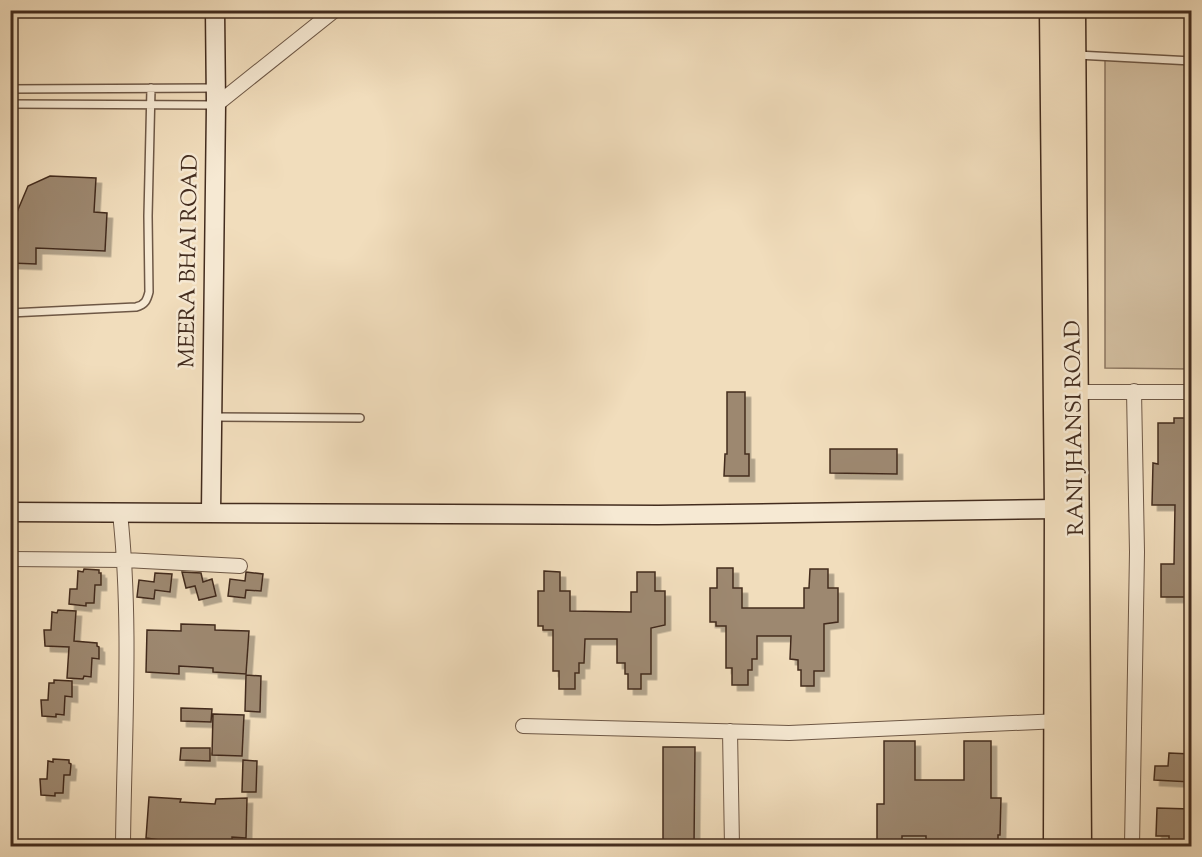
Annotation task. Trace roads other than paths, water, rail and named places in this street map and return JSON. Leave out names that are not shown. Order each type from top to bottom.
[{"type":"highway","name":"RANI JHANSI ROAD","points":[[1052,10],[1057,509],[1067,720],[1079,846]]},
{"type":"highway","name":"RANI JHANSI ROAD","points":[[1056,846],[1067,720],[1076,392],[1073,10]]},
{"type":"street","name":"MEERA BHAI ROAD","points":[[211,512],[215,10]]},
{"type":"street","points":[[216,96],[335,10]]},
{"type":"street","points":[[1132,846],[1137,552],[1134,391]]},
{"type":"street","points":[[1076,392],[1191,392]]},
{"type":"street","points":[[10,512],[658,515],[1057,509]]},
{"type":"street","points":[[120,513],[125,560],[128,687],[123,846]]},
{"type":"street","points":[[10,559],[125,560],[240,566]]},
{"type":"street","points":[[523,726],[789,733],[1067,720]]},
{"type":"street","points":[[730,731],[732,846]]},
{"type":"lane","points":[[1073,55],[1191,61]]},
{"type":"lane","points":[[10,313],[136,307],[142,306],[147,300],[149,292],[148,216],[152,88]]},
{"type":"lane","points":[[10,89],[152,88],[216,96]]},
{"type":"lane","points":[[10,104],[151,105],[216,96]]},
{"type":"lane","points":[[10,161],[10,176]]},
{"type":"lane","points":[[212,417],[360,418]]}]
